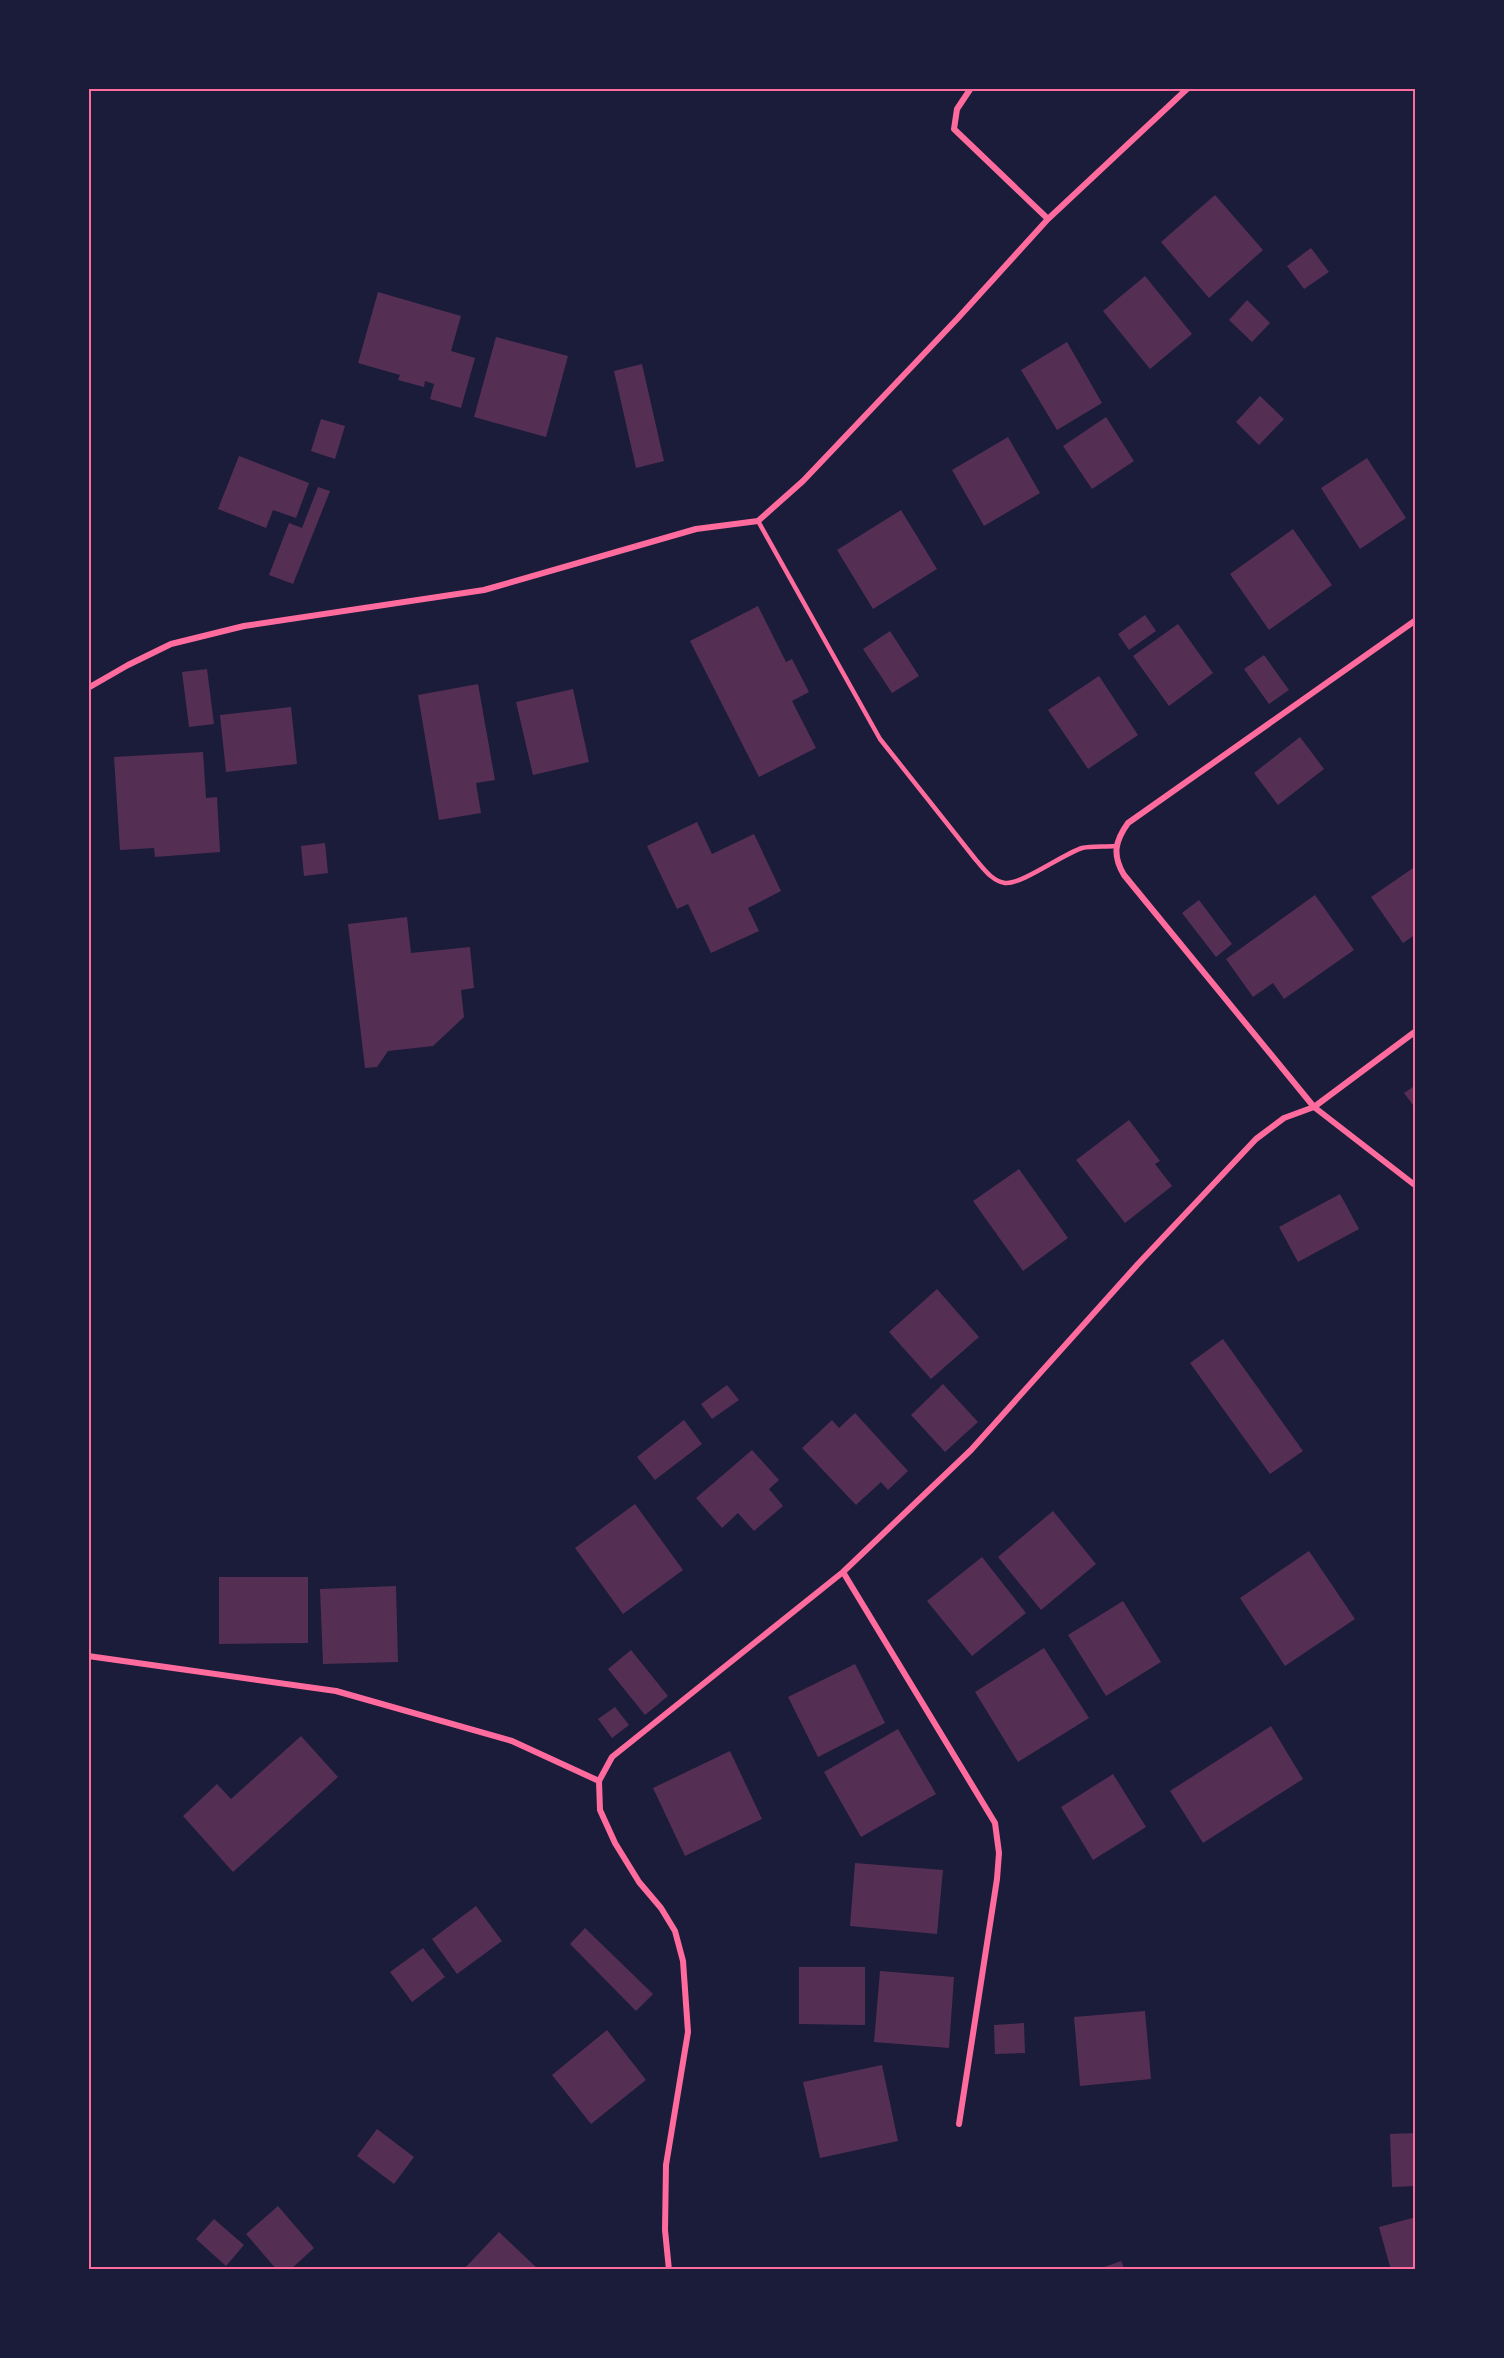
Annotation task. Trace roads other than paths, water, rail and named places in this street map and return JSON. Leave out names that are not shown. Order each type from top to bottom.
[{"type":"street","points":[[971,88],[957,110],[954,129],[1048,219]]},
{"type":"street","points":[[88,688],[171,644],[244,626],[484,590],[696,529],[758,521],[811,472],[958,318],[1048,219],[1188,88]]},
{"type":"street","points":[[1416,620],[1128,823],[1118,836],[1115,846],[1117,863],[1124,875],[1314,1107],[1416,1186]]},
{"type":"street","points":[[669,2270],[665,2230],[666,2165],[688,2032],[683,1961],[675,1931],[661,1908],[639,1882],[615,1844],[600,1810],[599,1781],[612,1757],[843,1572],[971,1450],[1138,1264],[1256,1139],[1284,1118],[1314,1107],[1416,1031]]},
{"type":"street","points":[[843,1572],[994,1823],[999,1853],[997,1879],[959,2124]]},
{"type":"street","points":[[88,1656],[336,1691],[512,1741],[599,1781]]},
{"type":"lane","points":[[758,521],[880,738],[992,878],[1006,883],[1024,878],[1051,862],[1083,848],[1115,846]]}]
